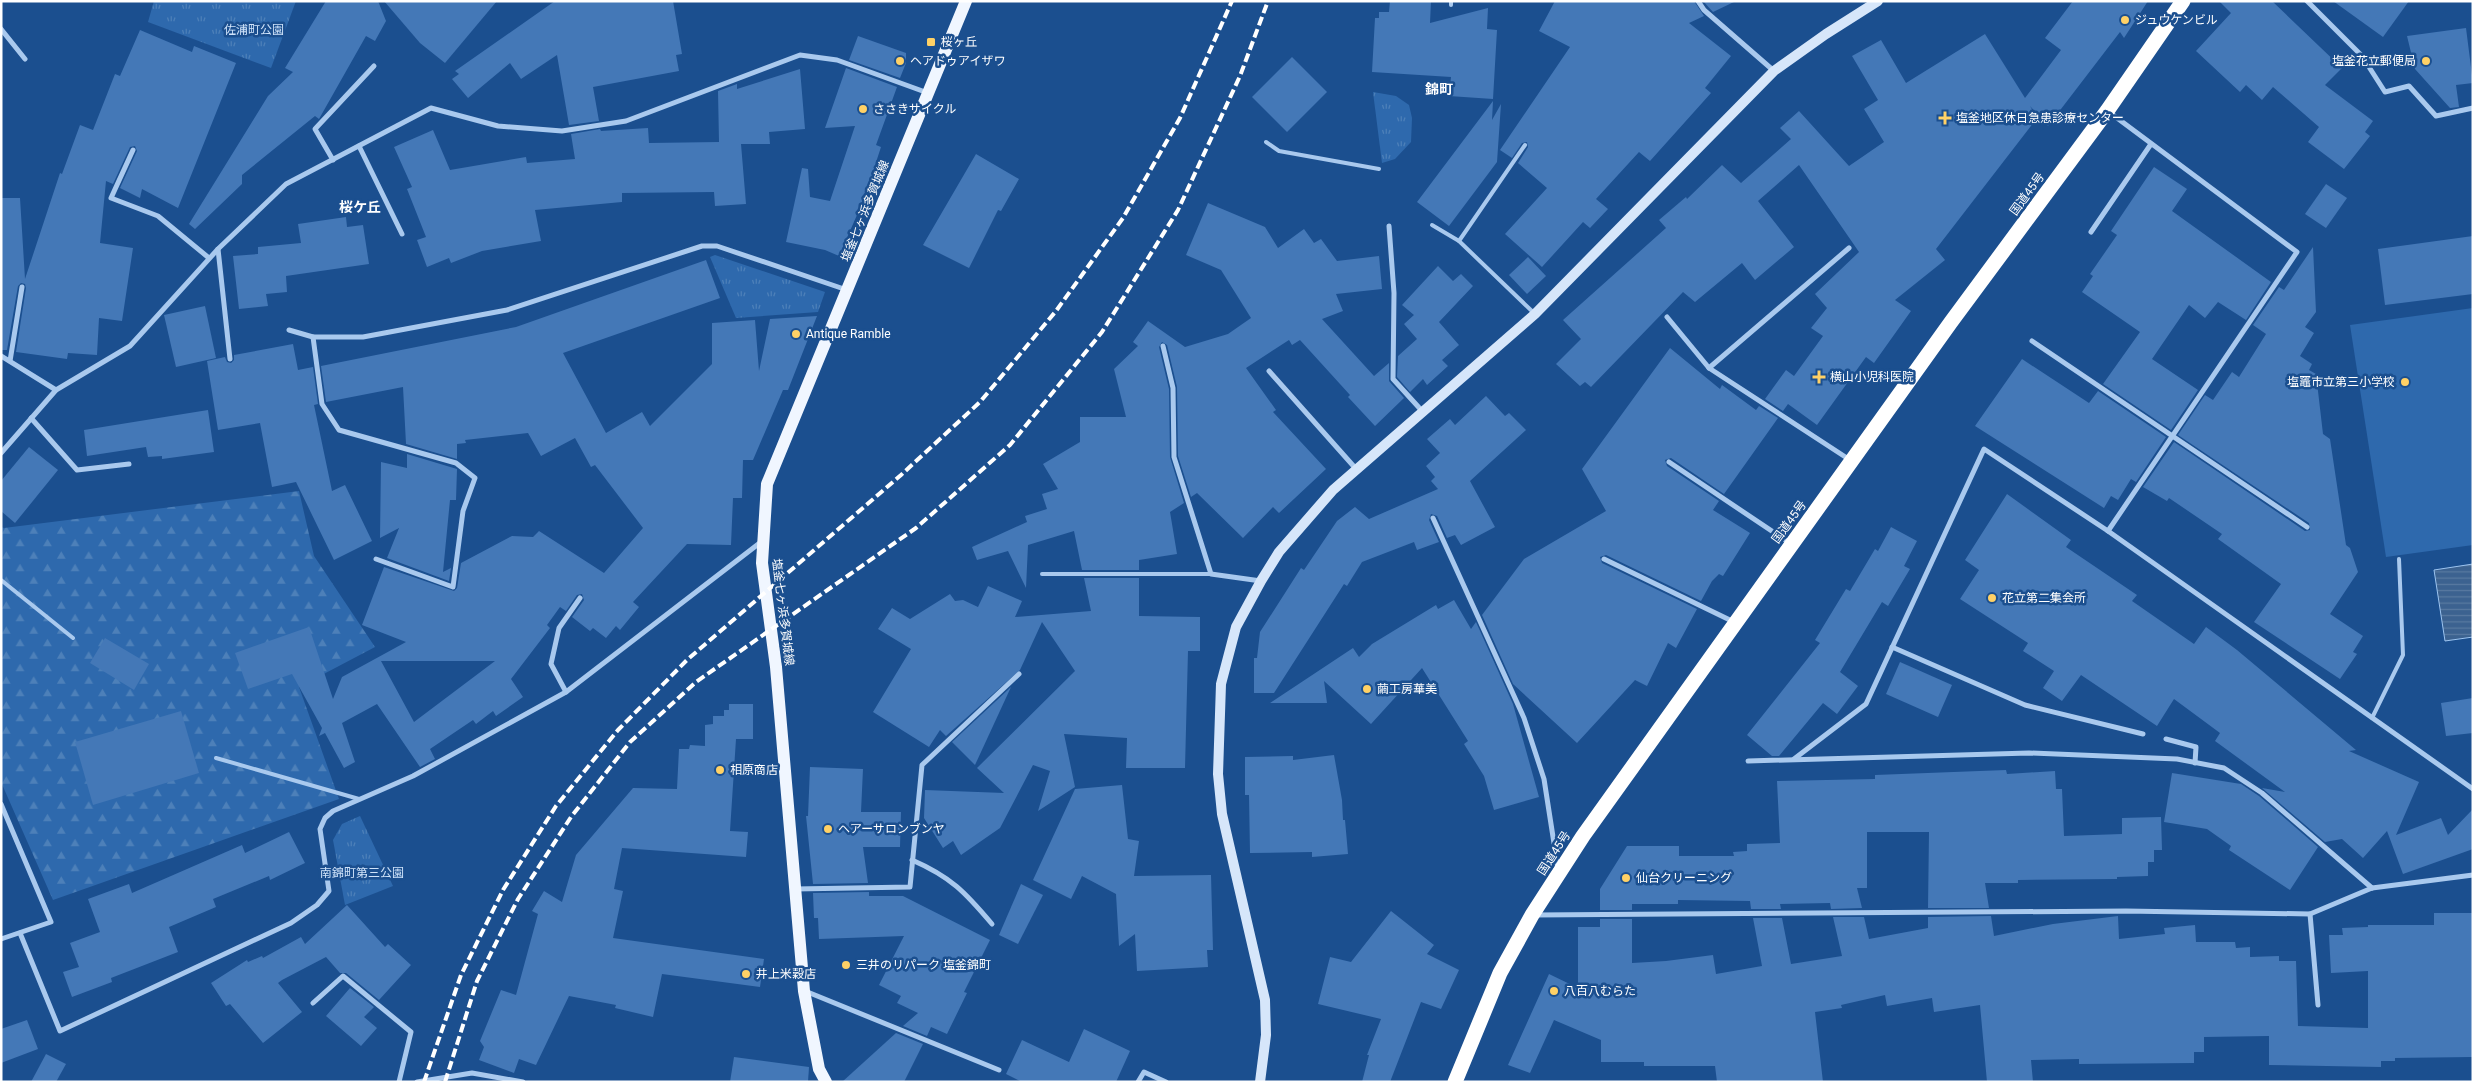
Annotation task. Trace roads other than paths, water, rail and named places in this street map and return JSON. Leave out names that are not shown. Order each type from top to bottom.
[{"type":"highway","name":"国道45号","points":[[1455,1082],[1500,973],[1558,873],[1851,461],[2107,110],[2183,1]]},
{"type":"main road","name":"塩釜七ヶ浜多賀城線","points":[[826,1082],[819,1069],[804,991],[776,667],[762,563],[767,484],[966,1]]},
{"type":"street","points":[[1698,1],[1704,10],[1774,71]]},
{"type":"street","points":[[1260,1082],[1266,1034],[1265,1000],[1222,814],[1218,774],[1221,684],[1236,628],[1261,581],[1279,552],[1333,490],[1535,314],[1774,71],[1826,34],[1878,1]]},
{"type":"street","points":[[2307,1],[2362,56],[2385,92],[2409,86],[2436,116],[2473,108]]},
{"type":"street","points":[[1,28],[25,59]]},
{"type":"street","points":[[1,452],[56,390],[130,346],[209,258],[286,184],[431,108],[498,126],[562,131],[626,121],[800,55],[837,60],[928,93]]},
{"type":"street","points":[[333,160],[315,129],[374,66]]},
{"type":"street","points":[[2107,110],[2297,252],[2108,531]]},
{"type":"street","points":[[2091,232],[2151,144]]},
{"type":"street","points":[[359,146],[402,234]]},
{"type":"street","points":[[132,150],[111,198],[158,216],[209,258]]},
{"type":"street","points":[[1390,226],[1394,293],[1393,379],[1423,412]]},
{"type":"street","points":[[289,330],[314,337],[363,337],[507,310],[702,246],[717,246],[847,290]]},
{"type":"street","points":[[1709,368],[1849,248]]},
{"type":"street","points":[[218,249],[230,359]]},
{"type":"street","points":[[10,361],[22,288]]},
{"type":"street","points":[[1667,317],[1709,368],[1851,461]]},
{"type":"street","points":[[314,337],[322,404],[339,430],[456,463],[475,478],[463,511],[453,587],[376,560]]},
{"type":"street","points":[[2032,341],[2307,527]]},
{"type":"street","points":[[1163,346],[1173,388],[1174,457],[1211,574],[1261,581]]},
{"type":"street","points":[[1,356],[56,390]]},
{"type":"street","points":[[1270,371],[1357,470]]},
{"type":"street","points":[[31,418],[77,470],[129,464]]},
{"type":"street","points":[[1794,759],[1866,704],[1984,449],[2108,531],[2473,789]]},
{"type":"street","points":[[1669,462],[1791,545]]},
{"type":"street","points":[[1433,518],[1524,718],[1544,779],[1558,873]]},
{"type":"street","points":[[20,932],[60,1031],[291,923],[317,905],[329,891],[320,828],[325,818],[333,811],[413,776],[566,692],[762,542]]},
{"type":"street","points":[[1604,560],[1736,622]]},
{"type":"street","points":[[566,692],[552,664],[559,628],[580,598]]},
{"type":"street","points":[[1892,647],[2025,705],[2143,734]]},
{"type":"street","points":[[795,889],[910,887],[922,766],[1019,674]]},
{"type":"street","points":[[2166,739],[2196,747],[2195,762]]},
{"type":"street","points":[[1748,760],[2029,753],[2176,759],[2195,762],[2224,768],[2262,793],[2372,888]]},
{"type":"street","points":[[1,804],[51,922],[1,939]]},
{"type":"street","points":[[912,860],[939,871],[965,891],[992,924]]},
{"type":"street","points":[[1532,915],[2116,911],[2310,914],[2372,888],[2473,875]]},
{"type":"street","points":[[2310,914],[2318,1005]]},
{"type":"street","points":[[314,1003],[343,976],[411,1032],[399,1082]]},
{"type":"street","points":[[804,991],[999,1070]]},
{"type":"street","points":[[1138,1082],[1144,1072],[1166,1082]]},
{"type":"street","points":[[417,1082],[472,1074],[523,1082]]},
{"type":"lane","points":[[1266,142],[1279,151],[1379,169]]},
{"type":"lane","points":[[1458,241],[1525,145]]},
{"type":"lane","points":[[1432,225],[1458,241],[1535,314]]},
{"type":"lane","points":[[2372,718],[2403,655],[2399,560]]},
{"type":"lane","points":[[1042,574],[1211,574]]},
{"type":"lane","points":[[1,580],[73,638]]},
{"type":"lane","points":[[216,758],[358,799]]},
{"type":"railway","points":[[424,1082],[461,975],[503,890],[556,806],[618,730],[687,660],[901,475],[980,402],[1056,311],[1123,218],[1180,118],[1232,1]]},
{"type":"railway","points":[[445,1082],[477,981],[518,899],[571,817],[630,742],[696,682],[916,528],[1010,445],[1102,332],[1178,210],[1240,76],[1268,1]]},
{"type":"place","name":"ジュウケンビル","points":[[2125,20]]},
{"type":"place","name":"桜ヶ丘","points":[[931,42]]},
{"type":"place","name":"ヘアドゥアイザワ","points":[[900,61]]},
{"type":"place","name":"塩釜花立郵便局","points":[[2426,61]]},
{"type":"place","name":"ささきサイクル","points":[[863,109]]},
{"type":"place","name":"塩釜地区休日急患診療センター","points":[[1945,118]]},
{"type":"place","name":"Antique Ramble","points":[[796,334]]},
{"type":"place","name":"横山小児科医院","points":[[1819,377]]},
{"type":"place","name":"塩竈市立第三小学校","points":[[2405,382]]},
{"type":"place","name":"花立第二集会所","points":[[1992,598]]},
{"type":"place","name":"繭工房華美","points":[[1367,689]]},
{"type":"place","name":"相原商店","points":[[720,770]]},
{"type":"place","name":"ヘアーサロンブンヤ","points":[[828,829]]},
{"type":"place","name":"仙台クリーニング","points":[[1626,878]]},
{"type":"place","name":"三井のリパーク 塩釜錦町","points":[[846,965]]},
{"type":"place","name":"井上米穀店","points":[[746,974]]},
{"type":"place","name":"八百八むらた","points":[[1554,991]]},
{"type":"district","name":"錦町","points":[[1439,89]]},
{"type":"district","name":"桜ケ丘","points":[[360,207]]},
{"type":"park label","name":"佐浦町公園","points":[[254,30]]},
{"type":"park label","name":"南錦町第三公園","points":[[362,873]]}]
